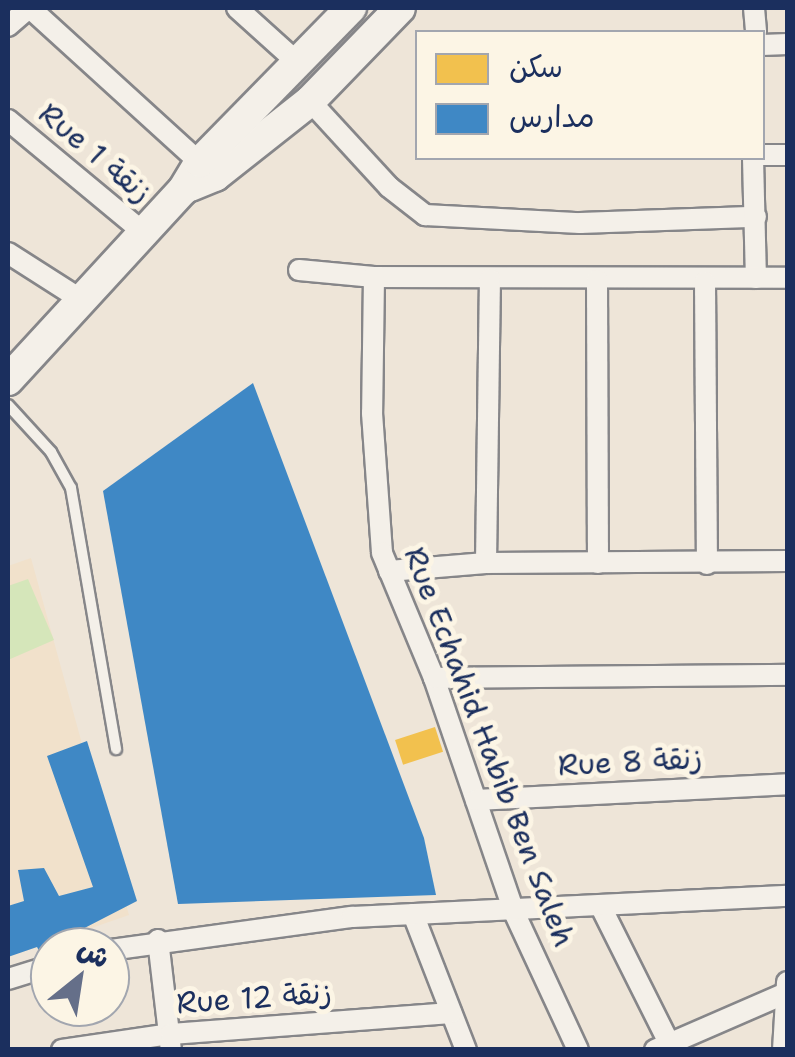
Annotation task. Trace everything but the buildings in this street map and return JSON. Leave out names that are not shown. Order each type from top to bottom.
[{"type":"street","points":[[8,26],[30,8],[207,169]]},
{"type":"street","points":[[237,8],[297,62]]},
{"type":"street","points":[[207,169],[297,62],[350,8]]},
{"type":"street","points":[[8,380],[183,190],[207,169],[310,101],[400,8]]},
{"type":"street","points":[[310,101],[388,187],[426,215],[580,223],[756,216]]},
{"type":"street","name":"Rue 1 زنقة","points":[[8,120],[144,232]]},
{"type":"street","points":[[753,160],[756,278]]},
{"type":"street","points":[[8,253],[80,299]]},
{"type":"street","points":[[299,270],[374,277],[490,279],[706,282],[788,278]]},
{"type":"street","name":"Rue Echahid Habib Ben Saleh","points":[[374,277],[376,502],[389,571],[434,678],[514,912],[578,1050]]},
{"type":"street","points":[[486,562],[490,279]]},
{"type":"street","points":[[597,280],[598,563]]},
{"type":"street","points":[[706,282],[707,564]]},
{"type":"street","points":[[389,571],[486,562],[788,561]]},
{"type":"street","points":[[434,678],[788,675]]},
{"type":"street","name":"Rue 8 زنقة","points":[[476,800],[788,784]]},
{"type":"street","points":[[130,946],[413,914],[788,896]]},
{"type":"street","points":[[601,906],[662,1046],[786,993]]},
{"type":"street","points":[[413,914],[466,1050]]},
{"type":"street","points":[[158,940],[171,1042]]},
{"type":"street","points":[[783,1050],[788,981]]},
{"type":"street","name":"Rue 12 زنقة","points":[[62,1050],[450,1013]]},
{"type":"lane","points":[[8,406],[51,452],[70,488],[116,749]]},
{"type":"shaded area","points":[[31,558],[129,915],[94,927],[30,927],[30,949],[8,957],[8,566]]},
{"type":"green space","points":[[28,579],[54,640],[8,660],[8,586]]}]
